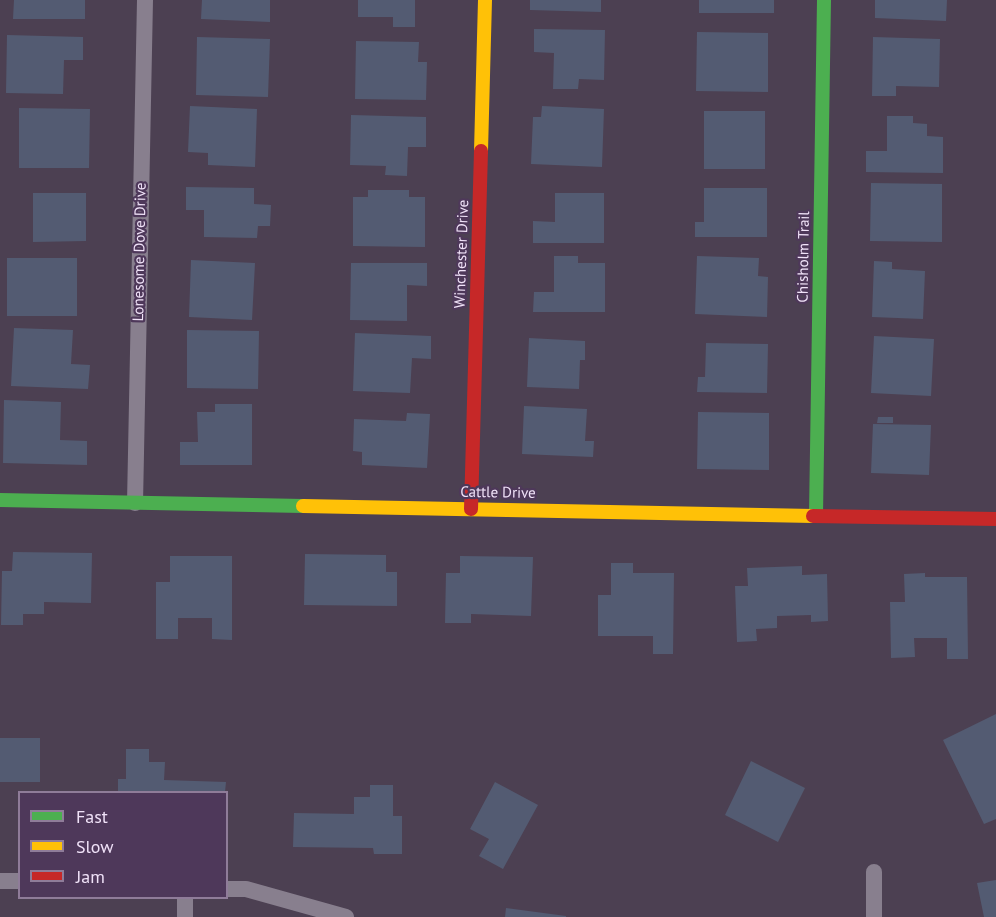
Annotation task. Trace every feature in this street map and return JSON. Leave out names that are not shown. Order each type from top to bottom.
[{"type":"street","name":"Lonesome Dove Drive","points":[[135,503],[145,0]]},
{"type":"street","name":"Winchester Drive","points":[[471,509],[485,0]]},
{"type":"street","name":"Chisholm Trail","points":[[816,515],[824,0]]},
{"type":"street","name":"Cattle Drive","points":[[0,500],[996,519]]},
{"type":"street","points":[[874,872],[874,917]]},
{"type":"street","points":[[0,881],[18,882]]},
{"type":"street","points":[[228,889],[246,889],[346,917]]},
{"type":"street","points":[[185,899],[185,917]]},
{"type":"building","points":[[14,0],[85,0],[85,19],[13,19]]},
{"type":"building","points":[[202,0],[270,0],[270,22],[201,19]]},
{"type":"building","points":[[358,0],[415,0],[415,27],[393,27],[393,17],[358,17]]},
{"type":"building","points":[[530,0],[601,0],[601,12],[530,10]]},
{"type":"building","points":[[699,0],[774,0],[774,13],[699,13]]},
{"type":"building","points":[[875,0],[947,0],[946,21],[875,18]]},
{"type":"building","points":[[534,29],[605,30],[604,80],[579,79],[578,89],[553,89],[554,53],[534,52]]},
{"type":"building","points":[[697,32],[768,33],[768,92],[696,91]]},
{"type":"building","points":[[7,35],[83,37],[83,60],[64,60],[63,94],[6,93]]},
{"type":"building","points":[[197,37],[270,39],[268,97],[196,95]]},
{"type":"building","points":[[873,37],[940,39],[939,87],[896,86],[896,96],[872,96]]},
{"type":"building","points":[[356,41],[419,42],[418,62],[427,62],[426,100],[355,99]]},
{"type":"building","points":[[190,106],[257,109],[255,167],[208,165],[208,153],[188,152]]},
{"type":"building","points":[[542,106],[604,109],[602,167],[531,164],[533,117],[541,117]]},
{"type":"building","points":[[19,108],[90,109],[89,168],[19,168]]},
{"type":"building","points":[[704,111],[765,111],[765,169],[704,169]]},
{"type":"building","points":[[351,115],[426,117],[426,147],[408,147],[407,176],[385,175],[386,166],[350,165]]},
{"type":"building","points":[[887,116],[913,116],[913,123],[927,124],[927,136],[943,137],[943,173],[866,172],[866,151],[887,151]]},
{"type":"building","points":[[871,183],[942,184],[942,242],[870,241]]},
{"type":"building","points":[[186,187],[254,188],[254,204],[271,205],[270,226],[258,226],[257,238],[204,237],[204,210],[186,210]]},
{"type":"building","points":[[704,188],[767,188],[767,237],[695,237],[695,222],[704,222]]},
{"type":"building","points":[[368,190],[409,190],[409,197],[425,197],[425,247],[353,246],[353,197],[368,197]]},
{"type":"building","points":[[33,193],[86,193],[86,241],[33,242]]},
{"type":"building","points":[[555,193],[604,193],[604,243],[533,243],[533,221],[555,222]]},
{"type":"building","points":[[554,256],[578,256],[578,263],[605,263],[605,312],[533,312],[534,292],[554,292]]},
{"type":"building","points":[[697,256],[759,258],[758,276],[768,277],[767,317],[695,314]]},
{"type":"building","points":[[7,258],[77,258],[77,316],[7,316]]},
{"type":"building","points":[[191,260],[255,263],[252,320],[189,317]]},
{"type":"building","points":[[874,261],[892,262],[892,269],[925,271],[923,319],[872,317]]},
{"type":"building","points":[[351,263],[427,263],[427,286],[407,285],[407,321],[350,320]]},
{"type":"building","points":[[14,328],[73,330],[71,364],[90,365],[88,389],[11,386]]},
{"type":"building","points":[[187,330],[259,331],[258,389],[187,388]]},
{"type":"building","points":[[355,333],[431,336],[431,359],[412,358],[410,393],[353,391]]},
{"type":"building","points":[[874,336],[934,339],[931,396],[871,393]]},
{"type":"building","points":[[529,338],[585,341],[585,360],[580,360],[579,389],[527,387]]},
{"type":"building","points":[[706,343],[768,344],[767,393],[697,392],[698,377],[705,377]]},
{"type":"building","points":[[4,400],[61,402],[60,440],[87,441],[87,465],[3,463]]},
{"type":"building","points":[[215,404],[252,404],[252,465],[180,465],[180,442],[198,442],[197,412],[215,412]]},
{"type":"building","points":[[524,406],[587,409],[585,441],[594,441],[593,457],[522,454]]},
{"type":"building","points":[[698,412],[769,413],[769,470],[697,469]]},
{"type":"building","points":[[407,413],[430,414],[427,468],[362,465],[362,452],[353,451],[354,419],[406,421]]},
{"type":"building","points":[[878,417],[893,417],[893,423],[877,423]]},
{"type":"building","points":[[873,424],[931,425],[929,475],[871,473]]},
{"type":"building","points":[[13,552],[92,553],[91,603],[44,602],[44,614],[23,614],[23,625],[1,625],[2,571],[12,571]]},
{"type":"building","points":[[305,554],[386,555],[386,572],[397,572],[397,606],[304,605]]},
{"type":"building","points":[[170,556],[232,556],[232,640],[212,639],[212,618],[178,618],[178,639],[156,639],[156,582],[170,582]]},
{"type":"building","points":[[460,556],[533,557],[531,616],[471,614],[471,623],[445,623],[446,573],[460,573]]},
{"type":"building","points":[[611,563],[633,563],[633,573],[674,573],[673,654],[653,654],[653,636],[598,636],[598,595],[611,595]]},
{"type":"building","points":[[802,566],[802,575],[827,574],[828,621],[811,622],[811,615],[777,616],[777,628],[756,629],[757,641],[737,642],[735,586],[748,586],[747,568]]},
{"type":"building","points":[[925,573],[925,577],[967,577],[968,659],[947,659],[947,638],[914,638],[915,657],[891,658],[890,602],[905,602],[904,574]]},
{"type":"building","points":[[996,714],[996,819],[984,824],[943,740]]},
{"type":"building","points":[[0,738],[40,738],[40,782],[0,782]]},
{"type":"building","points":[[126,749],[149,749],[149,762],[165,762],[164,780],[226,782],[225,791],[118,791],[118,779],[126,779]]},
{"type":"building","points":[[751,761],[805,788],[778,842],[725,815]]},
{"type":"building","points":[[495,782],[538,805],[503,869],[479,856],[489,839],[470,829]]},
{"type":"building","points":[[370,785],[393,785],[393,816],[402,816],[402,854],[374,854],[373,848],[293,847],[294,813],[354,814],[354,797],[370,797]]},
{"type":"building","points":[[996,880],[996,917],[984,917],[977,883]]},
{"type":"building","points":[[506,908],[566,916],[566,917],[505,917]]},
{"type":"traffic: fast","points":[[816,515],[824,0]]},
{"type":"traffic: fast","points":[[0,500],[303,506]]},
{"type":"traffic: slow","points":[[481,151],[485,0]]},
{"type":"traffic: slow","points":[[303,506],[813,516]]},
{"type":"traffic: jam","points":[[471,509],[481,151]]},
{"type":"traffic: jam","points":[[813,516],[996,519]]}]
